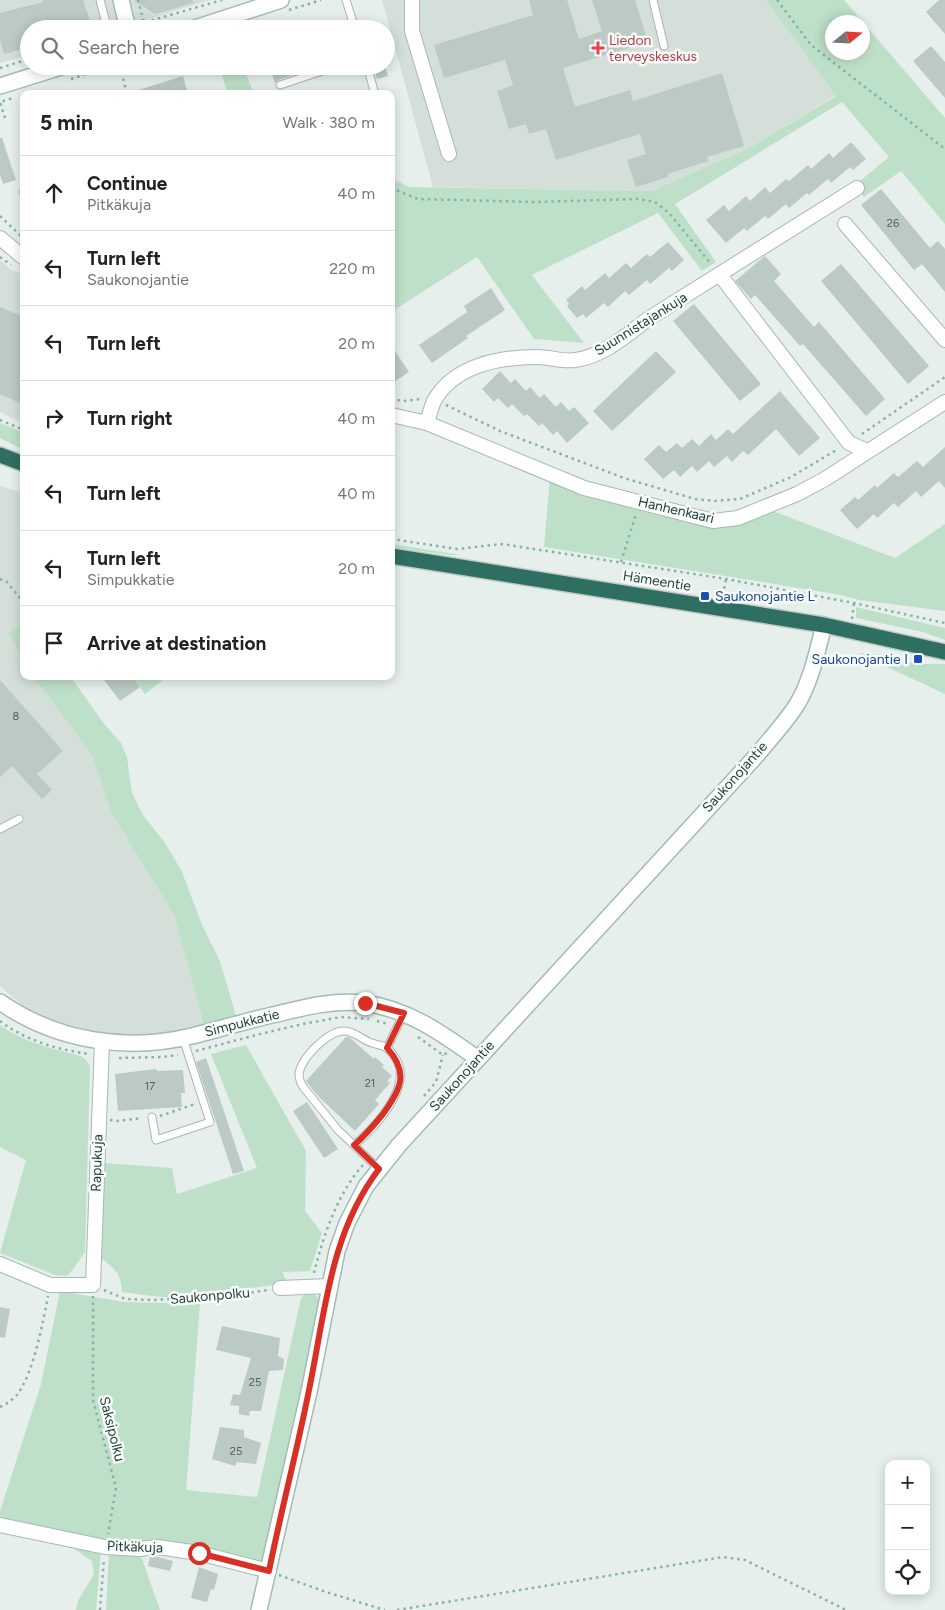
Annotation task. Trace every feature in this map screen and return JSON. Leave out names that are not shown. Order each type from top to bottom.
[{"type":"highway","points":[[1,454],[20,462]]},
{"type":"highway","name":"Hämeentie","points":[[395,557],[824,625],[945,652]]},
{"type":"street","points":[[121,0],[130,20]]},
{"type":"street","points":[[220,20],[281,0]]},
{"type":"street","points":[[412,0],[412,31],[449,154]]},
{"type":"street","points":[[0,86],[35,75]]},
{"type":"street","name":"Suunnistajankuja","points":[[427,423],[434,402],[444,387],[462,373],[483,363],[504,358],[539,356],[575,360],[598,353],[648,319],[857,188]]},
{"type":"street","points":[[845,224],[945,340]]},
{"type":"street","points":[[0,238],[20,255]]},
{"type":"street","points":[[720,275],[849,443],[867,451]]},
{"type":"street","name":"Hanhenkaari","points":[[395,417],[427,423],[584,488],[713,521],[738,518],[797,494],[825,479],[945,402]]},
{"type":"street","name":"Saukonojantie","points":[[259,1610],[309,1392],[337,1251],[347,1223],[366,1186],[478,1059],[757,755],[786,720],[796,705],[815,662],[824,625]]},
{"type":"street","name":"Simpukkatie","points":[[0,1002],[15,1012],[49,1028],[101,1049],[183,1038],[262,1017],[328,1003],[365,1003],[404,1013],[426,1024],[478,1059]]},
{"type":"street","name":"Rapukuja","points":[[93,1285],[101,1049]]},
{"type":"street","points":[[0,1264],[50,1285],[93,1285]]},
{"type":"street","points":[[280,1288],[330,1286]]},
{"type":"street","name":"Pitkäkuja","points":[[0,1525],[105,1547],[139,1549],[158,1547],[178,1550],[269,1571]]},
{"type":"lane","points":[[100,0],[105,20]]},
{"type":"lane","points":[[346,0],[352,20]]},
{"type":"lane","points":[[653,0],[664,46]]},
{"type":"lane","points":[[280,85],[310,75]]},
{"type":"lane","points":[[370,75],[374,90]]},
{"type":"lane","points":[[0,829],[19,819]]},
{"type":"lane","points":[[387,1048],[404,1013]]},
{"type":"lane","points":[[354,1145],[374,1126],[398,1091],[400,1069],[395,1057],[387,1048],[370,1043],[346,1031],[339,1032],[318,1044],[301,1067],[299,1074],[304,1088],[338,1130],[379,1169]]},
{"type":"lane","points":[[152,1117],[156,1140],[210,1122],[183,1038]]},
{"type":"path","points":[[138,0],[143,20]]},
{"type":"path","points":[[154,20],[222,0]]},
{"type":"path","points":[[777,0],[811,45],[945,149]]},
{"type":"path","points":[[0,68],[20,62]]},
{"type":"path","points":[[122,75],[126,90]]},
{"type":"path","points":[[0,102],[5,118]]},
{"type":"path","points":[[395,190],[418,199],[534,202],[638,199],[654,202],[669,213],[720,275]]},
{"type":"path","points":[[0,216],[20,235]]},
{"type":"path","points":[[395,400],[403,401],[426,398],[448,406],[500,431],[624,478],[695,499],[715,501],[740,499],[791,477],[849,443],[945,378]]},
{"type":"path","points":[[0,420],[20,428]]},
{"type":"path","points":[[621,562],[648,484]]},
{"type":"path","points":[[395,541],[457,549],[502,544],[726,579],[945,623]]},
{"type":"path","points":[[0,579],[7,582],[20,598]]},
{"type":"path","points":[[723,596],[726,579]]},
{"type":"path","points":[[0,1021],[30,1038],[77,1052],[101,1049],[133,1059],[188,1053],[264,1033],[341,1017],[372,1019],[397,1027]]},
{"type":"path","points":[[417,1036],[443,1055],[462,1047]]},
{"type":"path","points":[[0,1407],[18,1394],[26,1377],[40,1335],[50,1285]]},
{"type":"path","name":"Saukonpolku","points":[[93,1285],[125,1299],[154,1300],[229,1296],[280,1288]]},
{"type":"path","name":"Saksipolku","points":[[93,1285],[92,1400],[116,1488],[105,1547],[100,1610]]},
{"type":"path","points":[[397,1610],[723,1557],[745,1560],[846,1610]]},
{"type":"path","points":[[269,1571],[326,1592],[385,1610]]},
{"type":"shaded area","points":[[0,0],[210,0],[145,20],[20,20],[20,57],[0,63]]},
{"type":"shaded area","name":"Liedon terveyskeskus","points":[[382,0],[766,0],[836,95],[747,149],[651,191],[433,187],[395,48],[395,20],[387,20]]},
{"type":"shaded area","points":[[0,260],[11,270],[20,273],[20,422],[0,412]]},
{"type":"shaded area","points":[[0,486],[20,492],[20,624],[8,633],[20,654],[20,680],[36,680],[92,755],[111,812],[174,915],[204,1025],[160,1035],[132,1036],[105,1034],[49,1020],[22,1005],[0,986]]},
{"type":"green space","points":[[766,0],[844,0],[857,15],[825,15],[825,60],[870,60],[870,30],[945,118],[945,224],[901,171],[864,197],[855,185],[889,157],[842,102],[675,204],[716,262],[702,271],[658,213],[532,275],[584,343],[534,339],[477,257],[395,309],[395,180],[409,187],[651,191],[747,149],[836,96]]},
{"type":"green space","points":[[222,75],[247,75],[252,90],[227,90]]},
{"type":"green space","points":[[0,423],[20,431],[20,448],[0,438]]},
{"type":"green space","points":[[550,475],[713,521],[765,508],[895,558],[945,524],[945,611],[859,600],[841,595],[544,547]]},
{"type":"green space","points":[[395,545],[461,555],[395,548]]},
{"type":"green space","points":[[856,607],[945,628],[945,640],[923,632],[856,618]]},
{"type":"green space","points":[[20,624],[20,654],[8,633]]},
{"type":"green space","points":[[857,653],[886,655],[916,664],[945,664],[945,694]]},
{"type":"green space","points":[[36,680],[73,680],[105,725],[121,743],[127,757],[132,793],[143,815],[165,843],[182,872],[202,925],[220,961],[236,1016],[204,1025],[174,915],[111,812],[92,755]]},
{"type":"green space","points":[[135,680],[163,680],[145,694]]},
{"type":"green space","points":[[0,1025],[28,1040],[49,1048],[81,1056],[90,1066],[85,1252],[67,1276],[55,1275],[0,1253],[26,1160],[0,1147]]},
{"type":"green space","points":[[246,1045],[306,1151],[305,1211],[322,1233],[310,1271],[282,1272],[288,1284],[205,1295],[163,1297],[122,1292],[117,1273],[102,1259],[104,1163],[172,1168],[177,1194],[257,1168],[211,1054]]},
{"type":"green space","points":[[60,1291],[124,1302],[200,1304],[186,1490],[257,1497],[301,1298],[306,1294],[314,1294],[318,1298],[321,1306],[297,1418],[262,1564],[115,1543],[0,1521],[0,1511],[41,1384]]},
{"type":"green space","points":[[76,1545],[101,1550],[96,1610],[76,1610],[78,1601],[94,1574],[92,1561],[76,1550]]},
{"type":"green space","points":[[109,1553],[140,1553],[160,1610],[106,1610]]},
{"type":"building","points":[[43,0],[83,0],[90,20],[20,20],[20,50],[4,54],[0,40],[0,13],[43,2]]},
{"type":"building","points":[[134,0],[193,0],[193,3],[155,14]]},
{"type":"building","points":[[529,0],[567,0],[579,39],[602,31],[592,0],[635,0],[648,42],[563,68],[575,107],[630,90],[633,101],[722,73],[744,146],[707,157],[708,161],[636,187],[627,160],[646,154],[640,134],[556,160],[546,129],[529,134],[526,124],[509,129],[497,91],[513,85],[505,60],[444,78],[434,45],[533,15]]},
{"type":"building","points":[[939,0],[945,0],[945,34],[926,12]]},
{"type":"building","points":[[931,46],[945,62],[945,98],[913,61]]},
{"type":"building","points":[[272,75],[293,75],[278,80],[275,83]]},
{"type":"building","points":[[376,75],[388,75],[388,76],[377,79]]},
{"type":"building","points":[[183,76],[187,90],[138,90]]},
{"type":"building","points":[[0,138],[2,138],[16,180],[3,184],[0,175]]},
{"type":"building","points":[[851,142],[866,159],[853,170],[850,167],[831,183],[828,179],[809,195],[807,193],[789,208],[786,204],[768,219],[765,216],[747,231],[744,228],[726,243],[706,220],[724,205],[729,211],[746,196],[750,201],[765,187],[770,193],[786,179],[789,181],[808,165],[811,169],[829,153],[833,158]]},
{"type":"building","points":[[881,189],[930,248],[938,241],[945,249],[945,292],[922,264],[914,270],[861,205]]},
{"type":"building","points":[[668,242],[684,260],[672,271],[669,268],[650,284],[647,280],[629,295],[625,291],[608,307],[604,303],[586,318],[583,314],[577,318],[567,306],[569,304],[566,300],[582,286],[585,290],[605,273],[609,278],[626,263],[631,268],[647,254],[650,257]]},
{"type":"building","points":[[765,256],[781,274],[774,281],[814,327],[819,322],[885,399],[866,416],[803,344],[800,346],[755,295],[751,299],[735,281]]},
{"type":"building","points":[[841,264],[929,366],[908,384],[821,281]]},
{"type":"building","points":[[491,288],[505,310],[466,336],[468,338],[432,363],[419,345],[467,312],[464,306]]},
{"type":"building","points":[[694,304],[761,384],[740,401],[673,321]]},
{"type":"building","points":[[0,307],[20,315],[20,403],[0,394]]},
{"type":"building","points":[[395,351],[409,372],[395,381]]},
{"type":"building","points":[[656,351],[676,372],[612,431],[593,411]]},
{"type":"building","points":[[500,371],[511,383],[515,379],[526,391],[530,387],[540,398],[544,394],[556,407],[561,402],[569,411],[574,407],[589,423],[567,443],[557,431],[553,435],[542,423],[539,426],[527,414],[524,416],[512,404],[508,408],[498,398],[494,402],[482,389]]},
{"type":"building","points":[[780,391],[820,438],[799,456],[776,429],[748,455],[743,451],[732,462],[727,456],[714,467],[709,461],[697,472],[692,466],[680,477],[674,470],[663,479],[644,459],[659,445],[666,452],[677,443],[682,448],[692,439],[699,446],[711,434],[716,440],[728,429],[733,434]]},
{"type":"building","points":[[945,447],[945,488],[939,481],[921,497],[916,491],[898,507],[894,503],[877,518],[874,514],[857,529],[840,510],[855,497],[858,500],[875,485],[877,488],[894,473],[898,477],[917,461],[923,467]]},
{"type":"building","points":[[0,680],[63,751],[37,774],[52,790],[42,799],[12,766],[0,777]]},
{"type":"building","points":[[104,680],[135,680],[140,687],[120,701]]},
{"type":"building","points":[[346,1037],[349,1037],[374,1059],[375,1057],[392,1076],[387,1081],[390,1083],[375,1100],[379,1104],[355,1131],[318,1096],[306,1081]]},
{"type":"building","points":[[206,1058],[244,1171],[233,1174],[196,1062]]},
{"type":"building","points":[[156,1069],[157,1071],[183,1070],[185,1093],[181,1093],[182,1107],[118,1111],[115,1074]]},
{"type":"building","points":[[307,1102],[338,1149],[324,1158],[293,1111]]},
{"type":"building","points":[[0,1307],[10,1309],[5,1338],[0,1337]]},
{"type":"building","points":[[222,1326],[280,1338],[278,1356],[284,1359],[283,1370],[269,1371],[261,1411],[250,1411],[249,1416],[239,1414],[239,1406],[230,1405],[233,1394],[240,1395],[251,1358],[216,1350]]},
{"type":"building","points":[[220,1427],[244,1430],[244,1437],[261,1443],[256,1464],[237,1462],[235,1466],[212,1459]]},
{"type":"building","points":[[154,1556],[173,1561],[170,1571],[148,1566],[150,1557]]},
{"type":"building","points":[[199,1567],[218,1574],[214,1590],[211,1589],[207,1602],[191,1598]]},
{"type":"place","name":"Liedon terveyskeskus","points":[[598,48]]},
{"type":"place","name":"Saukonojantie L","points":[[705,596]]},
{"type":"place","name":"Saukonojantie I","points":[[918,659]]},
{"type":"route","points":[[199,1553],[269,1571],[309,1392],[337,1251],[347,1223],[366,1186],[379,1169],[354,1145],[374,1126],[393,1100],[400,1084],[401,1076],[398,1062],[387,1048],[404,1013],[365,1003]]}]
